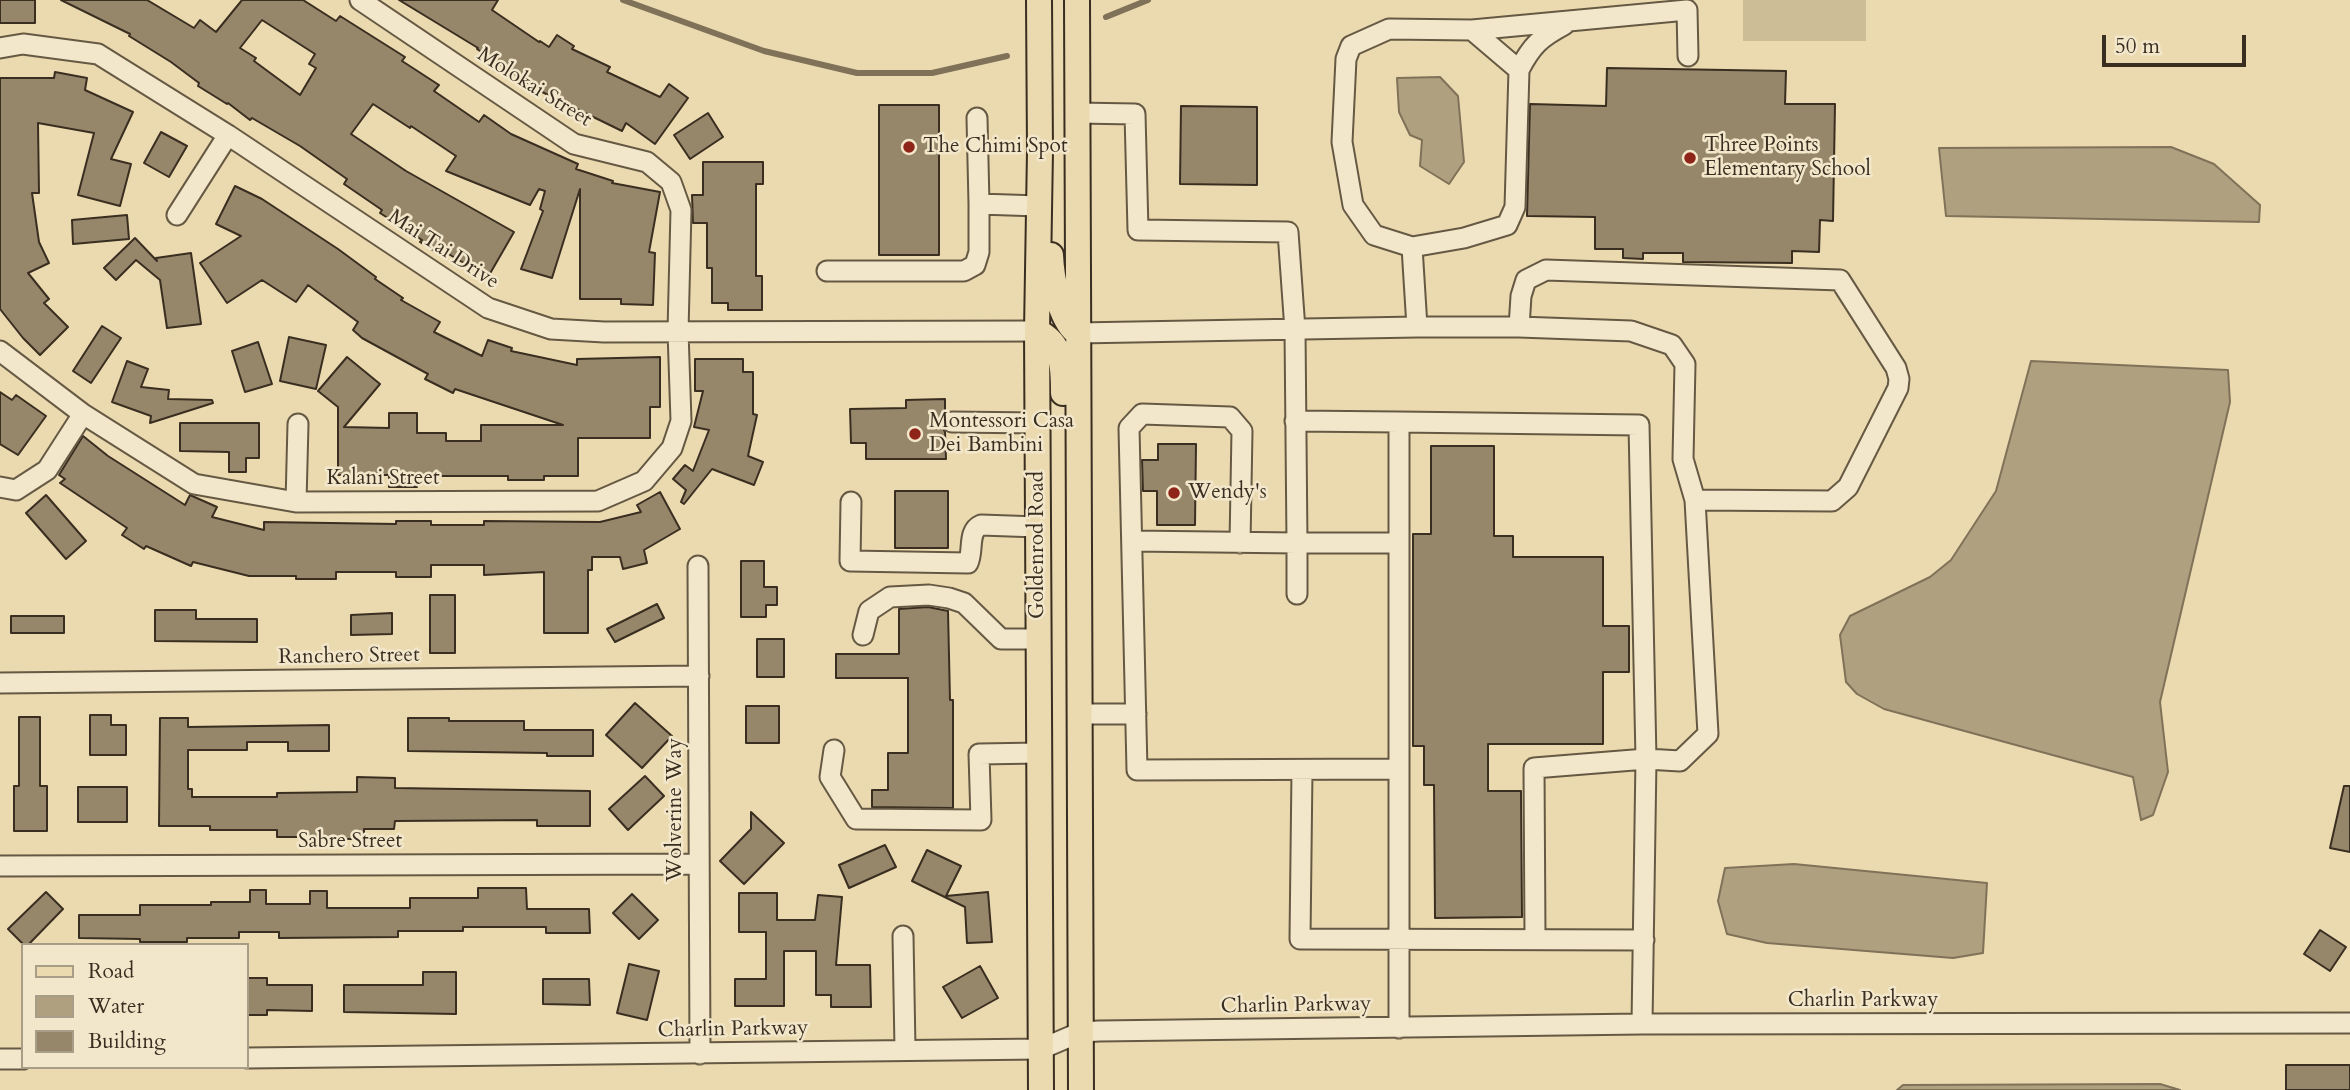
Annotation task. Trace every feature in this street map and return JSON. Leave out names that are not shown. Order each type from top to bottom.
[{"type":"main road","name":"Goldenrod Road","points":[[1039,0],[1037,331],[1041,1090]]},
{"type":"main road","name":"Goldenrod Road","points":[[1077,0],[1081,1090]]},
{"type":"main road","points":[[1040,150],[1049,158],[1050,167],[1052,274],[1063,311],[1072,330],[1077,333]]},
{"type":"main road","points":[[1037,331],[1050,337],[1059,352],[1063,371],[1062,506],[1079,529]]},
{"type":"street","name":"Molokai Street","points":[[360,0],[574,145],[647,162],[671,182],[681,210],[678,331]]},
{"type":"street","points":[[1573,21],[1540,38],[1528,51],[1519,70],[1515,206],[1507,225],[1464,238],[1412,247],[1374,235],[1353,205],[1342,142],[1346,59],[1351,46],[1389,29],[1472,30],[1687,10],[1688,56]]},
{"type":"street","points":[[1472,30],[1519,70]]},
{"type":"street","name":"Mai Tai Drive","points":[[0,48],[23,44],[98,54],[228,135],[488,308],[551,329],[604,332],[1037,331]]},
{"type":"street","points":[[1077,113],[1135,114],[1138,230],[1288,232],[1294,330],[1297,594]]},
{"type":"street","points":[[827,271],[964,271],[975,265],[979,252],[977,118]]},
{"type":"street","points":[[177,215],[228,135]]},
{"type":"street","points":[[979,204],[1039,206]]},
{"type":"street","points":[[1412,247],[1417,327]]},
{"type":"street","points":[[1519,327],[1521,296],[1526,280],[1546,270],[1840,280],[1896,368],[1899,379],[1898,388],[1848,487],[1832,501],[1695,500]]},
{"type":"street","points":[[1077,333],[1519,327],[1631,331],[1672,345],[1685,364],[1683,458],[1695,500],[1708,734],[1680,761],[1646,759],[1534,768],[1535,938]]},
{"type":"street","name":"Kalani Street","points":[[0,351],[83,414],[194,484],[296,502],[598,501],[644,481],[672,448],[681,421],[678,331]]},
{"type":"street","points":[[0,487],[16,490],[47,470],[83,414]]},
{"type":"street","points":[[1240,543],[1242,431],[1230,417],[1142,414],[1129,428],[1137,770],[1399,769]]},
{"type":"street","points":[[1295,421],[1639,425],[1646,759],[1642,1024]]},
{"type":"street","points":[[952,422],[1038,423]]},
{"type":"street","points":[[1399,422],[1399,1028]]},
{"type":"street","points":[[296,502],[298,424]]},
{"type":"street","points":[[851,502],[850,561],[968,564],[972,555],[975,527],[1038,527]]},
{"type":"street","points":[[1132,538],[1240,543],[1398,543]]},
{"type":"street","name":"Wolverine Way","points":[[698,566],[700,1054]]},
{"type":"street","points":[[863,635],[869,611],[890,597],[929,596],[950,598],[964,603],[1001,639],[1039,639]]},
{"type":"street","name":"Ranchero Street","points":[[0,683],[699,676]]},
{"type":"street","points":[[1079,715],[1136,715]]},
{"type":"street","points":[[834,750],[830,776],[856,819],[981,820],[979,754],[1039,754]]},
{"type":"street","points":[[1302,770],[1300,939],[1644,940]]},
{"type":"street","name":"Sabre Street","points":[[0,866],[699,864]]},
{"type":"street","points":[[903,936],[905,1049]]},
{"type":"street","name":"Charlin Parkway","points":[[248,1058],[1041,1049],[1081,1032],[1642,1024],[2350,1023]]},
{"type":"street","points":[[0,1059],[21,1059]]},
{"type":"shaded area","points":[[1743,0],[1866,0],[1866,41],[1743,41]]},
{"type":"water","points":[[1440,77],[1458,96],[1464,162],[1449,184],[1420,166],[1422,140],[1410,135],[1399,112],[1397,78]]},
{"type":"water","points":[[2171,147],[2214,164],[2260,205],[2259,222],[1946,216],[1939,148]]},
{"type":"water","points":[[2031,361],[2228,370],[2230,402],[2160,702],[2168,772],[2153,815],[2141,820],[2133,777],[1884,709],[1857,694],[1846,682],[1840,635],[1850,616],[1930,577],[1951,560],[1996,491]]},
{"type":"water","points":[[1794,864],[1987,883],[1983,953],[1953,958],[1767,943],[1727,934],[1718,901],[1725,868]]},
{"type":"water","points":[[2160,1084],[2180,1090],[1897,1090],[1903,1085]]},
{"type":"building","points":[[0,0],[35,0],[35,23],[0,23]]},
{"type":"building","points":[[61,0],[147,0],[194,28],[200,20],[216,32],[242,0],[303,0],[336,21],[340,16],[405,57],[402,61],[439,85],[434,91],[479,122],[484,115],[511,134],[578,164],[576,169],[613,181],[612,183],[660,192],[649,252],[655,253],[653,305],[621,304],[621,299],[580,299],[580,189],[552,278],[521,269],[543,211],[540,209],[545,191],[539,189],[530,205],[446,171],[456,156],[373,104],[351,134],[406,171],[514,232],[488,277],[445,252],[442,256],[420,242],[422,240],[380,213],[382,210],[344,184],[347,179],[300,146],[252,118],[250,120],[228,103],[198,86],[199,83],[129,36],[130,34]],"holes":[[[262,20],[315,54],[309,64],[316,68],[300,95],[240,48]]]},
{"type":"building","points":[[399,0],[498,0],[492,10],[539,42],[549,47],[557,35],[574,46],[572,49],[610,67],[607,72],[660,97],[669,84],[688,98],[655,144],[626,123],[622,131],[538,90],[478,48]]},
{"type":"building","points":[[1607,68],[1786,71],[1785,104],[1835,104],[1833,221],[1820,220],[1819,252],[1792,251],[1792,263],[1683,262],[1683,253],[1643,253],[1643,259],[1623,258],[1623,249],[1595,249],[1595,217],[1527,216],[1530,104],[1606,106]]},
{"type":"building","points":[[55,72],[87,78],[85,90],[133,112],[111,159],[131,164],[120,206],[78,195],[94,133],[38,123],[39,193],[32,193],[39,242],[49,263],[28,273],[49,299],[44,303],[68,327],[40,355],[0,309],[0,78],[54,78]]},
{"type":"building","points":[[879,105],[939,105],[939,255],[879,255]]},
{"type":"building","points":[[1181,106],[1257,107],[1257,185],[1180,184]]},
{"type":"building","points":[[708,113],[723,137],[690,159],[674,135]]},
{"type":"building","points":[[161,132],[187,146],[169,177],[144,163]]},
{"type":"building","points":[[703,162],[763,162],[763,184],[756,184],[756,276],[762,276],[762,310],[728,310],[728,303],[712,303],[712,268],[707,268],[707,223],[693,223],[692,195],[703,195]]},
{"type":"building","points":[[235,186],[262,199],[338,249],[403,298],[401,300],[440,322],[434,332],[482,356],[488,340],[512,348],[511,351],[577,365],[577,359],[660,357],[660,407],[650,407],[650,438],[578,438],[578,476],[508,480],[508,476],[417,476],[417,487],[389,487],[389,475],[338,475],[338,407],[318,391],[347,357],[380,384],[344,427],[389,428],[389,413],[417,413],[417,433],[446,433],[446,441],[481,441],[481,425],[563,425],[455,389],[453,393],[425,379],[428,374],[362,338],[353,330],[358,322],[308,285],[296,302],[262,280],[227,303],[200,263],[241,236],[216,224]]},
{"type":"building","points":[[127,215],[129,239],[73,244],[72,220]]},
{"type":"building","points":[[135,238],[157,261],[156,258],[191,253],[201,324],[167,328],[160,280],[136,260],[116,280],[104,268]]},
{"type":"building","points":[[102,326],[121,338],[91,383],[73,371]]},
{"type":"building","points":[[289,337],[326,345],[316,389],[280,381]]},
{"type":"building","points":[[258,342],[272,384],[245,392],[232,351]]},
{"type":"building","points":[[695,359],[743,359],[743,372],[753,372],[753,414],[757,415],[748,456],[763,462],[754,485],[712,469],[684,504],[681,502],[686,490],[673,479],[685,465],[693,471],[709,430],[694,427],[703,391],[695,391]]},
{"type":"building","points":[[127,361],[148,369],[141,387],[169,390],[168,399],[212,400],[213,403],[150,423],[151,416],[112,402]]},
{"type":"building","points":[[0,392],[12,400],[16,395],[46,416],[18,455],[0,444]]},
{"type":"building","points":[[945,399],[945,412],[940,423],[945,432],[946,459],[866,459],[866,443],[851,443],[850,409],[906,408],[906,400]]},
{"type":"building","points":[[180,423],[259,423],[259,458],[246,458],[246,472],[229,472],[229,452],[180,451]]},
{"type":"building","points":[[83,436],[108,456],[185,505],[190,495],[217,507],[212,517],[264,530],[264,522],[396,524],[396,521],[431,521],[431,525],[484,525],[484,521],[600,522],[641,512],[637,505],[660,492],[680,529],[644,550],[647,563],[623,569],[620,557],[592,557],[592,570],[588,570],[588,633],[544,633],[544,572],[484,575],[484,565],[431,565],[431,577],[396,577],[396,572],[336,572],[336,579],[296,579],[296,576],[249,576],[193,562],[191,566],[146,546],[144,549],[122,535],[127,528],[60,483],[65,479],[59,475]]},
{"type":"building","points":[[1158,444],[1196,444],[1195,525],[1157,525],[1157,491],[1143,491],[1142,460],[1158,460]]},
{"type":"building","points":[[1431,446],[1494,446],[1494,536],[1513,536],[1513,557],[1603,557],[1603,626],[1629,626],[1629,672],[1603,672],[1603,744],[1488,744],[1488,791],[1521,791],[1522,917],[1435,918],[1434,785],[1424,785],[1424,746],[1413,746],[1413,534],[1431,534]]},
{"type":"building","points":[[895,491],[948,491],[948,548],[895,548]]},
{"type":"building","points":[[46,495],[86,541],[66,559],[26,513]]},
{"type":"building","points":[[741,561],[764,561],[764,587],[777,587],[777,605],[766,605],[766,617],[741,617]]},
{"type":"building","points":[[430,595],[455,595],[455,653],[430,653]]},
{"type":"building","points":[[657,604],[664,618],[615,642],[607,629]]},
{"type":"building","points":[[928,607],[948,611],[950,700],[953,700],[953,808],[872,807],[872,790],[888,790],[888,753],[908,753],[908,678],[836,678],[836,654],[899,654],[899,609]]},
{"type":"building","points":[[155,610],[196,610],[196,619],[257,619],[257,642],[155,641]]},
{"type":"building","points":[[392,613],[392,634],[351,635],[351,615]]},
{"type":"building","points":[[11,616],[64,616],[64,633],[11,633]]},
{"type":"building","points":[[757,639],[784,639],[784,677],[757,677]]},
{"type":"building","points":[[635,703],[672,736],[642,768],[606,735]]},
{"type":"building","points":[[746,706],[779,706],[779,743],[746,743]]},
{"type":"building","points":[[90,715],[111,715],[111,725],[126,725],[126,755],[90,755]]},
{"type":"building","points":[[19,717],[40,717],[40,786],[47,786],[47,831],[14,831],[14,786],[19,786]]},
{"type":"building","points":[[160,718],[188,718],[188,727],[329,725],[329,751],[288,751],[288,742],[247,742],[247,750],[188,750],[188,789],[192,789],[192,797],[277,797],[277,793],[357,792],[357,777],[395,778],[395,788],[590,791],[590,826],[537,826],[537,820],[395,821],[394,829],[364,829],[364,839],[345,839],[277,837],[277,830],[210,830],[210,826],[159,826]]},
{"type":"building","points":[[408,718],[524,721],[524,730],[593,730],[593,756],[408,751]]},
{"type":"building","points":[[645,776],[664,796],[628,830],[609,809]]},
{"type":"building","points":[[2344,786],[2350,786],[2350,852],[2330,848]]},
{"type":"building","points":[[78,787],[127,787],[127,822],[78,822]]},
{"type":"building","points":[[751,812],[784,843],[744,884],[720,861],[751,829]]},
{"type":"building","points":[[885,845],[896,867],[849,888],[839,865]]},
{"type":"building","points":[[927,850],[961,866],[946,896],[988,892],[992,942],[967,943],[965,907],[912,881]]},
{"type":"building","points":[[478,888],[526,888],[527,909],[589,909],[590,933],[546,933],[546,927],[463,927],[463,931],[398,931],[398,937],[279,938],[279,932],[239,932],[239,938],[187,938],[187,942],[79,938],[79,915],[140,915],[140,905],[250,902],[250,890],[266,890],[266,904],[310,904],[310,891],[327,891],[327,908],[410,908],[410,898],[478,898]]},
{"type":"building","points":[[46,892],[63,909],[30,943],[22,943],[8,929]]},
{"type":"building","points":[[739,893],[777,893],[777,920],[815,920],[818,895],[842,897],[836,965],[870,965],[871,1007],[831,1007],[831,995],[816,995],[816,951],[784,951],[784,1006],[735,1006],[735,979],[766,979],[766,932],[739,932]]},
{"type":"building","points":[[632,894],[658,920],[639,939],[613,913]]},
{"type":"building","points":[[2320,930],[2346,947],[2330,971],[2304,954]]},
{"type":"building","points":[[629,964],[659,971],[647,1020],[617,1013]]},
{"type":"building","points":[[980,966],[998,998],[962,1018],[943,987]]},
{"type":"building","points":[[423,972],[456,972],[456,1014],[344,1012],[344,985],[423,985]]},
{"type":"building","points":[[248,978],[267,978],[267,985],[312,985],[312,1011],[267,1010],[267,1015],[248,1015]]},
{"type":"building","points":[[543,979],[589,979],[590,1005],[543,1004]]},
{"type":"building","points":[[2286,1065],[2350,1065],[2350,1090],[2286,1090]]},
{"type":"waterway","points":[[623,0],[764,51],[857,73],[932,73],[1007,56]]},
{"type":"waterway","points":[[1106,17],[1148,0]]},
{"type":"place","name":"The Chimi Spot","points":[[909,147]]},
{"type":"place","name":"Three Points Elementary School","points":[[1690,158]]},
{"type":"place","name":"Montessori Casa Dei Bambini","points":[[915,434]]},
{"type":"place","name":"Wendy's","points":[[1174,493]]}]
